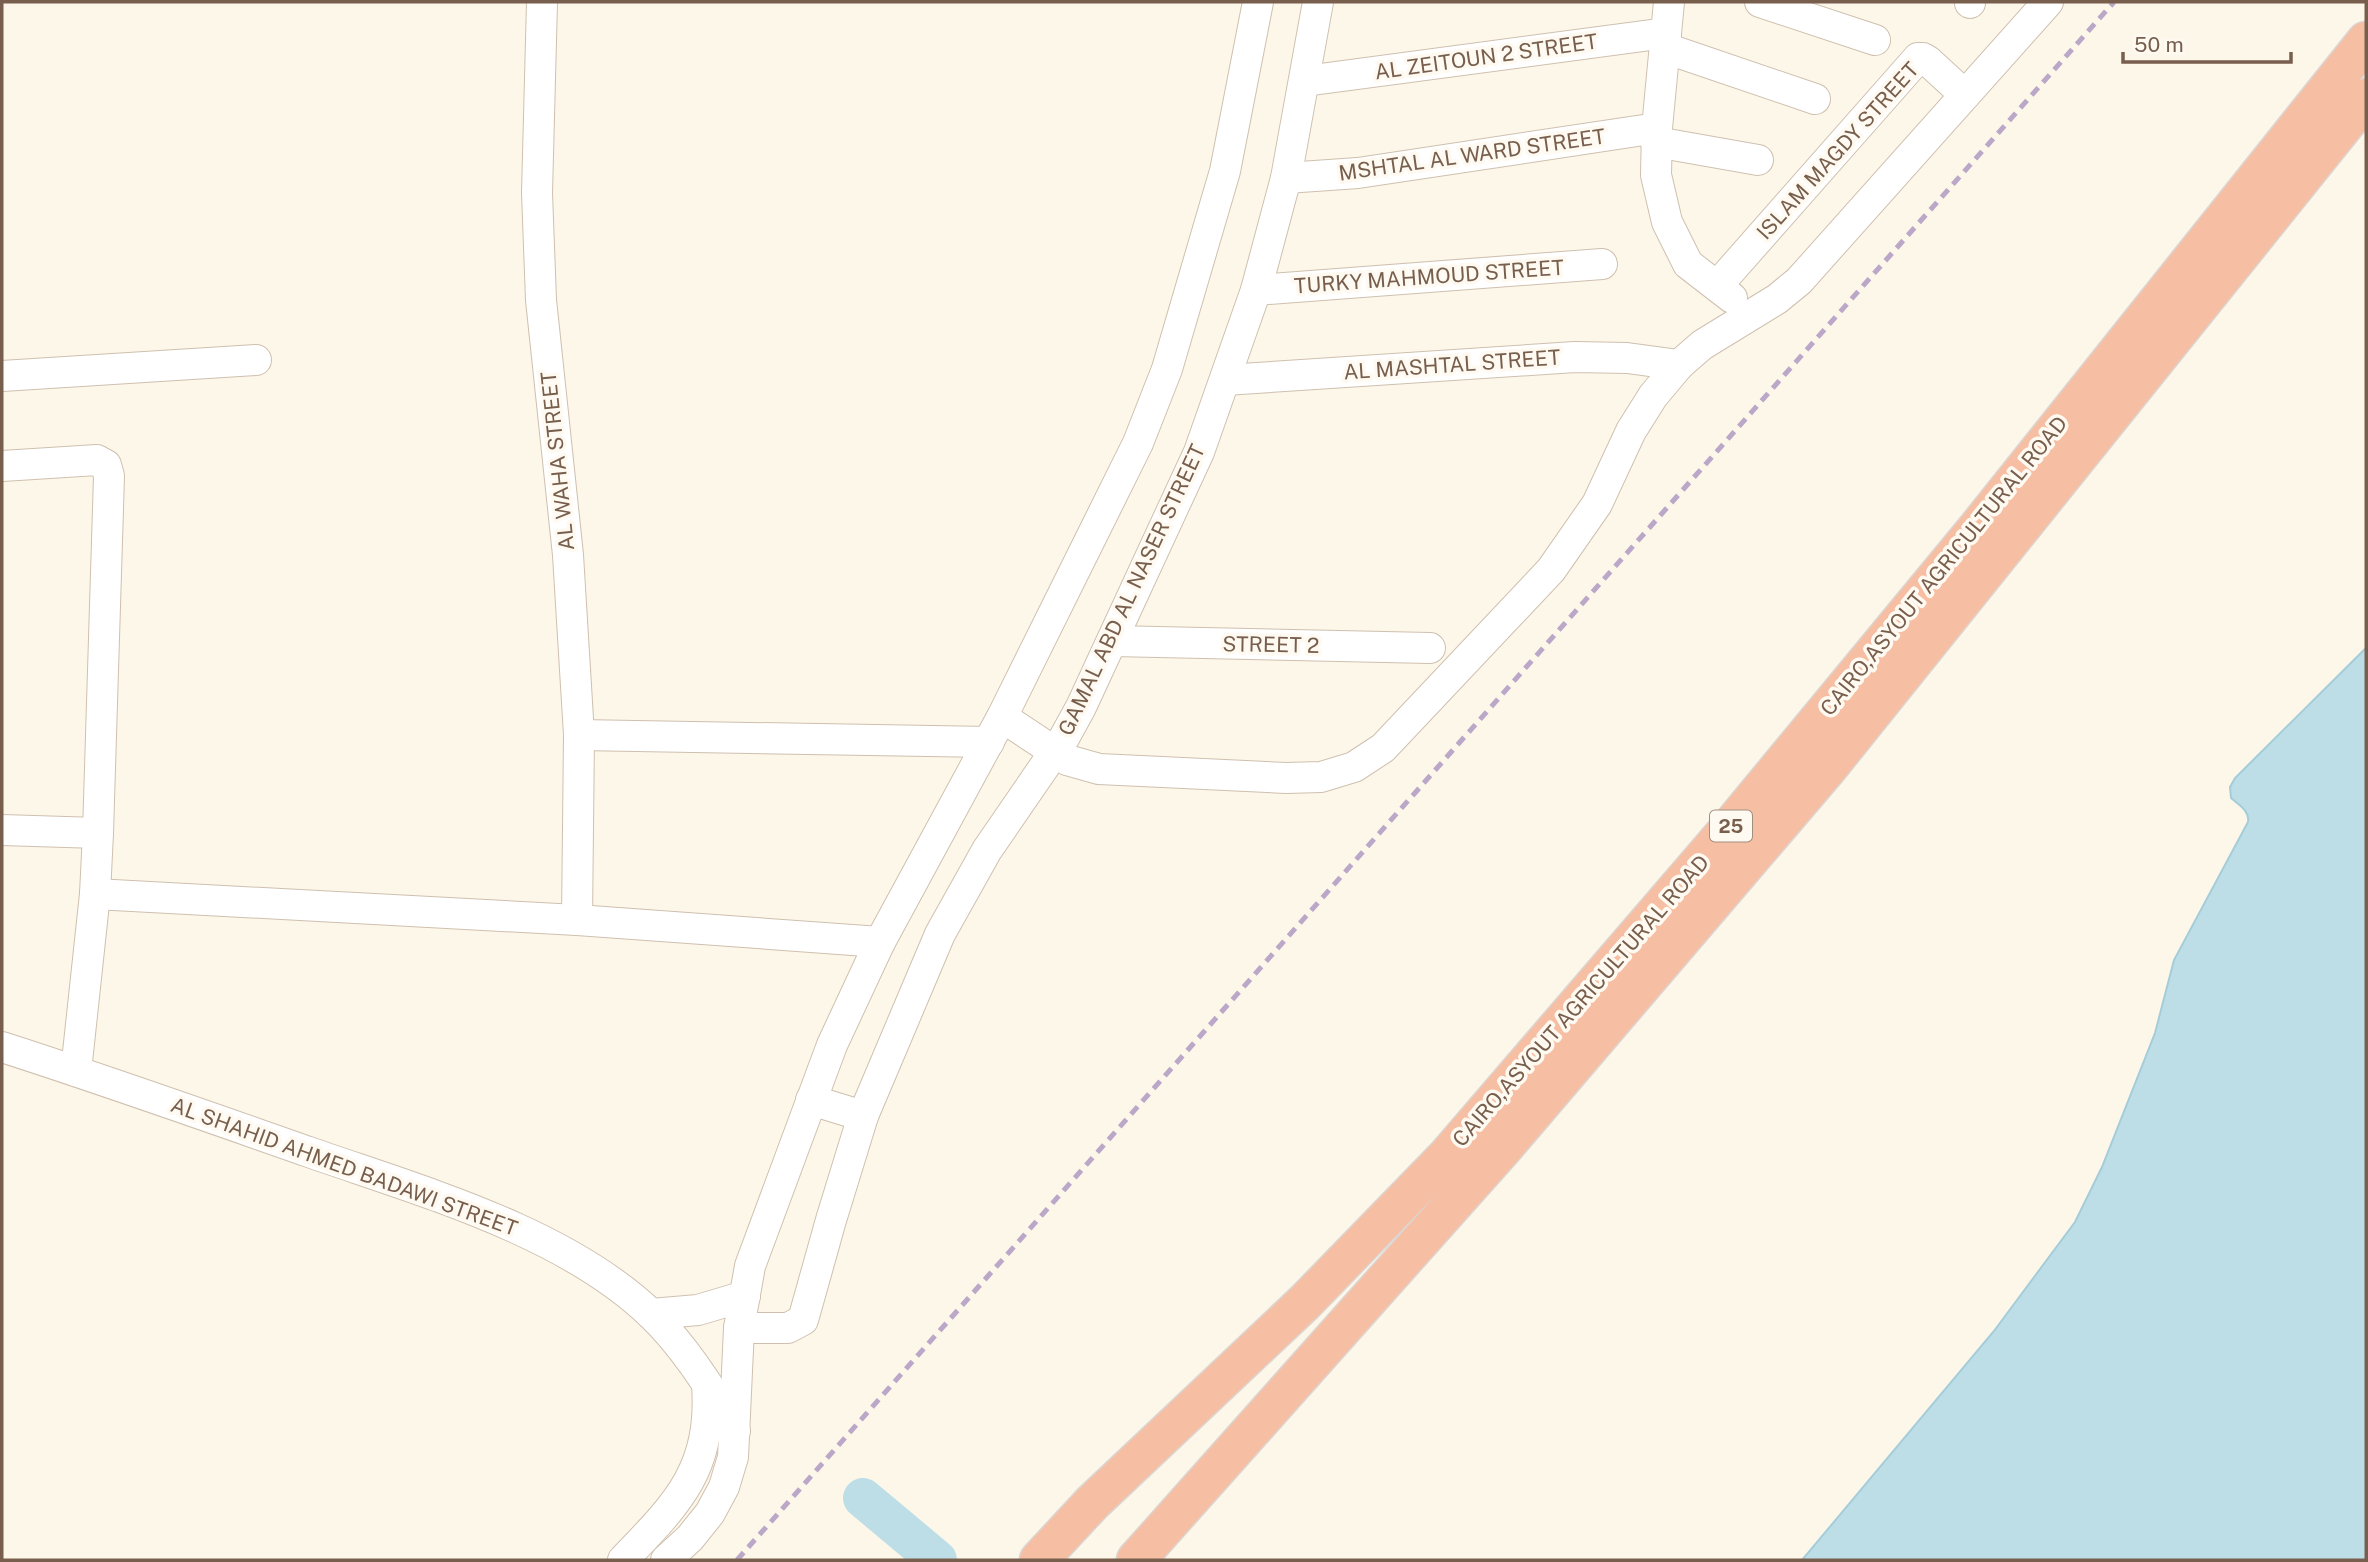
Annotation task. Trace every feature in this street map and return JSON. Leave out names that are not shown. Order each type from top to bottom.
[{"type":"highway","name":"CAIRO,ASYOUT AGRICULTURAL ROAD","points":[[1039,1560],[1092,1503],[1305,1303],[1447,1156],[1731,826],[1952,559],[2366,41]]},
{"type":"highway","name":"CAIRO,ASYOUT AGRICULTURAL ROAD","points":[[1136,1560],[1495,1157],[1827,769],[2366,98]]},
{"type":"street","name":"AL WAHA STREET","points":[[542,2],[537,193],[541,300],[568,555],[579,735],[577,920]]},
{"type":"street","points":[[666,1560],[690,1538],[710,1513],[724,1487],[733,1457],[739,1328],[750,1266],[811,1100],[854,994],[996,730],[1138,443],[1167,369],[1225,171],[1258,2]]},
{"type":"street","name":"GAMAL ABD AL NASER STREET","points":[[739,1328],[788,1328],[803,1320],[863,1116],[940,934],[987,850],[1055,751],[1081,707],[1199,452],[1256,290],[1286,178],[1318,2]]},
{"type":"street","points":[[1669,2],[1656,175],[1667,222],[1688,264],[1753,315]]},
{"type":"street","points":[[1760,2],[1875,40]]},
{"type":"street","points":[[579,735],[996,730],[1055,751],[1068,760],[1099,769],[1286,778],[1321,777],[1354,767],[1383,748],[1551,570],[1597,504],[1631,431],[1653,396],[1679,365],[1702,345],[1753,315],[1799,281],[2048,2]]},
{"type":"street","points":[[1666,40],[1815,99]]},
{"type":"street","name":"AL ZEITOUN 2 STREET","points":[[1305,81],[1666,40]]},
{"type":"street","name":"ISLAM MAGDY STREET","points":[[1717,286],[1918,58],[1928,61],[1965,95]]},
{"type":"street","name":"MSHTAL AL WARD STREET","points":[[1286,178],[1358,173],[1657,135],[1758,160]]},
{"type":"street","name":"TURKY MAHMOUD STREET","points":[[1256,290],[1602,264]]},
{"type":"street","name":"AL MASHTAL STREET","points":[[1225,380],[1575,357],[1626,358],[1679,365]]},
{"type":"street","points":[[2,376],[256,360]]},
{"type":"street","points":[[2,466],[97,460],[102,461],[108,470],[95,894],[76,1071]]},
{"type":"street","name":"STREET 2","points":[[1112,641],[1430,648]]},
{"type":"street","points":[[2,830],[98,833]]},
{"type":"street","points":[[95,894],[577,920],[880,942]]},
{"type":"street","name":"AL SHAHID AHMED BADAWI STREET","points":[[2,1047],[456,1203],[497,1220],[576,1260],[614,1284],[651,1314],[676,1340],[736,1431]]},
{"type":"street","points":[[811,1100],[863,1116]]},
{"type":"street","points":[[651,1314],[698,1310],[745,1296]]},
{"type":"street","points":[[623,1560],[663,1519],[689,1483],[698,1463],[708,1424],[707,1384]]},
{"type":"water","points":[[2366,648],[2366,1560],[1802,1560],[1994,1331],[2075,1222],[2102,1167],[2155,1033],[2174,960],[2248,822],[2246,811],[2231,798],[2230,787],[2235,778]]},
{"type":"waterway","points":[[863,1498],[937,1560]]},
{"type":"railway","points":[[737,1560],[2114,2]]}]
